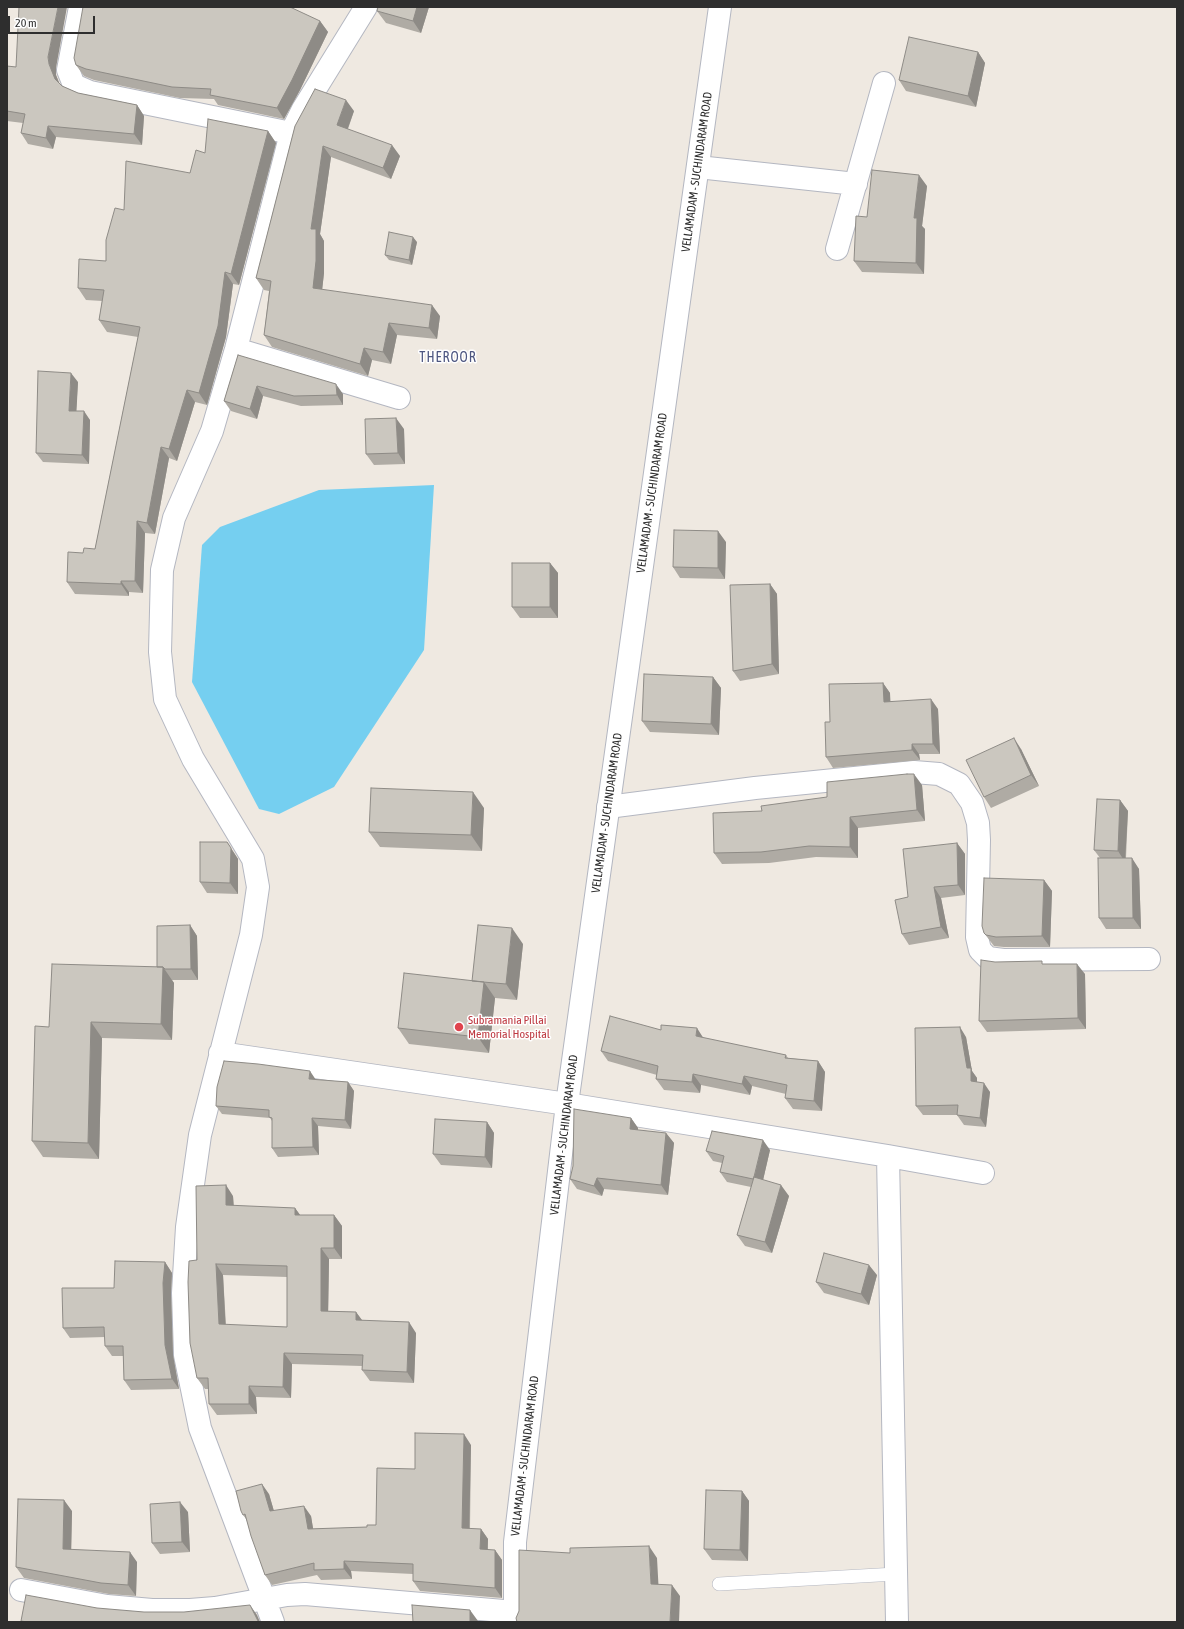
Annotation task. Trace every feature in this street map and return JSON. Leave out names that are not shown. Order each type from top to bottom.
[{"type":"street","points":[[80,7],[68,70],[74,85],[90,92],[291,133]]},
{"type":"street","points":[[273,1622],[200,1428],[185,1355],[184,1293],[187,1227],[200,1136],[250,934],[258,887],[253,858],[193,758],[165,699],[160,652],[162,570],[174,518],[212,431],[236,349],[291,133],[303,109],[366,7]]},
{"type":"street","name":"VELLAMADAM - SUCHINDARAM ROAD","points":[[515,1617],[515,1542],[567,1104],[720,7]]},
{"type":"street","points":[[837,249],[884,83]]},
{"type":"street","points":[[698,167],[856,184]]},
{"type":"street","points":[[236,349],[399,398]]},
{"type":"street","points":[[608,807],[755,788],[914,772],[939,774],[959,784],[972,803],[978,823],[977,937],[980,950],[988,958],[1003,960],[1149,959]]},
{"type":"street","points":[[220,1053],[567,1104],[888,1156],[983,1173]]},
{"type":"street","points":[[888,1156],[897,1622]]},
{"type":"street","points":[[21,1590],[107,1606],[152,1610],[190,1610],[215,1608],[305,1594],[515,1617]]},
{"type":"lane","points":[[719,1584],[896,1574]]},
{"type":"water","points":[[434,485],[424,650],[334,787],[279,814],[259,809],[192,682],[202,545],[220,527],[319,490]]},
{"type":"building","points":[[19,7],[58,7],[48,57],[55,79],[62,86],[78,93],[137,105],[134,134],[48,126],[46,138],[21,133],[25,114],[7,111],[7,66],[16,67]]},
{"type":"building","points":[[83,7],[290,7],[320,21],[277,108],[210,95],[211,89],[172,87],[86,69],[76,65],[74,58]]},
{"type":"building","points":[[378,7],[417,7],[413,21],[377,11]]},
{"type":"building","points":[[909,37],[978,52],[968,96],[899,80]]},
{"type":"building","points":[[315,89],[346,100],[337,125],[392,145],[383,168],[323,146],[311,229],[316,229],[316,261],[313,288],[432,305],[429,328],[389,323],[383,352],[364,348],[360,364],[264,335],[271,281],[256,278],[295,126]]},
{"type":"building","points":[[208,119],[268,131],[231,274],[225,272],[218,326],[199,393],[187,390],[169,449],[161,447],[147,523],[137,521],[135,581],[121,581],[121,584],[67,582],[68,552],[83,553],[84,548],[95,549],[140,327],[99,320],[104,290],[78,288],[79,259],[106,261],[106,240],[115,208],[124,210],[126,161],[190,173],[196,150],[205,153]]},
{"type":"building","points":[[872,170],[919,175],[914,218],[917,218],[916,263],[854,261],[856,216],[867,217]]},
{"type":"building","points":[[389,232],[413,237],[409,260],[385,255]]},
{"type":"building","points":[[238,355],[336,384],[337,395],[294,396],[257,386],[250,409],[224,401]]},
{"type":"building","points":[[38,371],[71,373],[69,411],[84,411],[82,455],[36,453]]},
{"type":"building","points":[[396,418],[398,453],[366,454],[365,419]]},
{"type":"building","points":[[674,530],[718,531],[718,568],[673,567]]},
{"type":"building","points":[[512,563],[550,563],[550,607],[512,607]]},
{"type":"building","points":[[770,584],[772,664],[733,671],[730,585]]},
{"type":"building","points":[[644,674],[713,677],[711,724],[642,721]]},
{"type":"building","points":[[883,683],[884,702],[931,699],[933,744],[912,744],[912,750],[826,757],[825,722],[830,722],[829,684]]},
{"type":"building","points":[[1014,738],[1031,775],[984,797],[966,760]]},
{"type":"building","points":[[914,774],[917,810],[850,817],[850,847],[809,846],[761,852],[714,853],[713,813],[762,811],[761,806],[827,797],[827,782]]},
{"type":"building","points":[[371,788],[473,792],[471,835],[369,832]]},
{"type":"building","points":[[1097,799],[1120,800],[1118,851],[1094,850]]},
{"type":"building","points":[[200,842],[227,842],[231,848],[230,883],[200,882]]},
{"type":"building","points":[[957,843],[958,885],[934,887],[941,927],[902,934],[895,900],[908,897],[903,849]]},
{"type":"building","points":[[1098,858],[1132,858],[1133,918],[1099,918]]},
{"type":"building","points":[[984,878],[1044,880],[1042,936],[996,937],[986,935],[984,933],[982,926]]},
{"type":"building","points":[[190,925],[191,969],[165,969],[163,967],[157,967],[157,926]]},
{"type":"building","points":[[478,925],[512,928],[506,984],[472,981]]},
{"type":"building","points":[[981,960],[995,962],[1042,961],[1042,964],[1077,964],[1078,1018],[979,1021]]},
{"type":"building","points":[[52,964],[163,967],[161,1024],[91,1022],[88,1143],[32,1141],[35,1026],[49,1027]]},
{"type":"building","points":[[404,973],[484,982],[478,1037],[398,1028]]},
{"type":"building","points":[[610,1016],[661,1030],[661,1025],[697,1028],[696,1036],[786,1055],[785,1058],[818,1061],[814,1101],[785,1098],[787,1085],[744,1076],[742,1084],[693,1074],[692,1082],[656,1079],[658,1066],[601,1051]]},
{"type":"building","points":[[960,1027],[967,1068],[971,1068],[971,1081],[984,1083],[980,1118],[957,1115],[958,1105],[916,1106],[915,1028]]},
{"type":"building","points":[[224,1061],[310,1071],[309,1079],[348,1082],[345,1120],[312,1118],[313,1147],[272,1148],[272,1118],[269,1117],[269,1110],[216,1106],[217,1087]]},
{"type":"building","points":[[574,1109],[631,1118],[630,1129],[666,1133],[661,1185],[597,1178],[594,1186],[570,1179],[573,1166]]},
{"type":"building","points":[[435,1119],[487,1122],[485,1157],[433,1154]]},
{"type":"building","points":[[712,1131],[763,1140],[753,1179],[720,1172],[724,1156],[706,1151]]},
{"type":"building","points":[[754,1177],[781,1185],[765,1242],[737,1235]]},
{"type":"building","points":[[226,1185],[226,1205],[295,1208],[295,1215],[334,1215],[334,1248],[321,1248],[321,1311],[356,1312],[356,1320],[409,1322],[407,1372],[362,1370],[363,1355],[284,1353],[283,1387],[249,1386],[249,1404],[209,1404],[208,1378],[197,1378],[190,1343],[188,1282],[189,1261],[197,1260],[196,1186]],"holes":[[[216,1264],[287,1266],[287,1327],[219,1324]]]},
{"type":"building","points":[[824,1253],[869,1265],[861,1294],[816,1282]]},
{"type":"building","points":[[115,1261],[165,1262],[163,1283],[165,1345],[172,1379],[124,1380],[123,1346],[105,1346],[104,1327],[63,1328],[62,1288],[114,1288]]},
{"type":"building","points":[[415,1433],[464,1434],[462,1528],[481,1529],[480,1549],[495,1550],[495,1588],[413,1581],[413,1564],[344,1561],[344,1569],[314,1570],[314,1563],[265,1575],[245,1514],[243,1515],[241,1511],[236,1491],[262,1484],[270,1511],[304,1506],[308,1529],[367,1527],[367,1525],[376,1525],[377,1468],[415,1469]]},
{"type":"building","points":[[706,1490],[742,1491],[740,1550],[704,1549]]},
{"type":"building","points":[[18,1499],[64,1500],[63,1549],[130,1552],[128,1585],[101,1583],[16,1567]]},
{"type":"building","points":[[180,1502],[182,1542],[152,1543],[150,1504]]},
{"type":"building","points":[[649,1546],[651,1584],[672,1585],[670,1622],[517,1622],[516,1618],[519,1611],[519,1550],[570,1553],[570,1548]]},
{"type":"building","points":[[26,1595],[97,1608],[144,1612],[184,1612],[250,1605],[258,1621],[260,1622],[27,1622],[21,1621]]},
{"type":"building","points":[[412,1605],[470,1610],[470,1622],[413,1622]]},
{"type":"place","name":"Subramania Pillai Memorial Hospital","points":[[459,1027]]},
{"type":"district","name":"THEROOR","points":[[448,358]]}]
